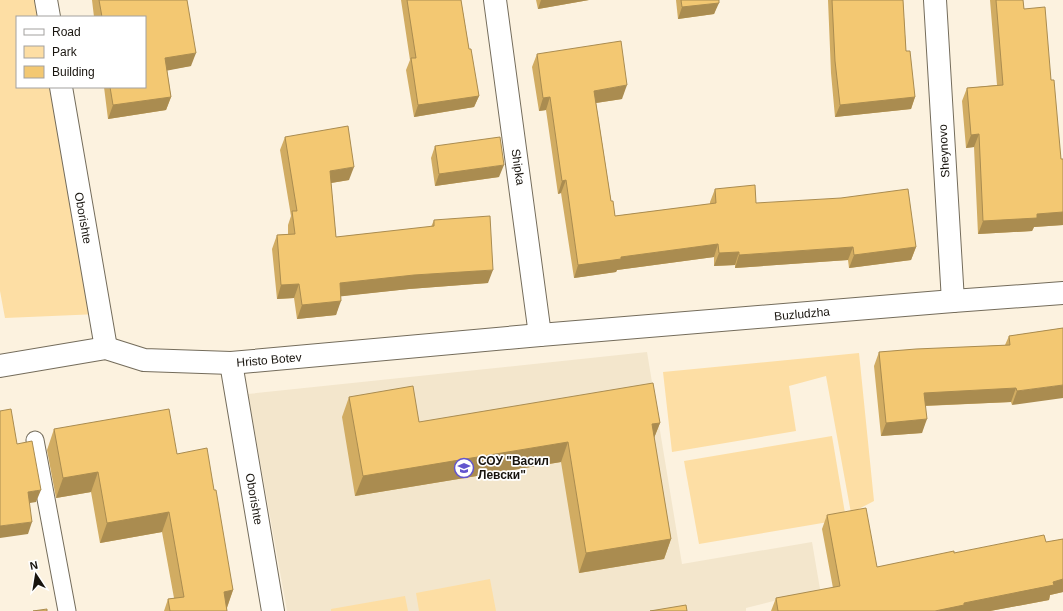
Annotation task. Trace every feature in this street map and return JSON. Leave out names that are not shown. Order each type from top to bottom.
[{"type":"street","points":[[46,0],[49,16]]},
{"type":"street","name":"Shipka","points":[[494,0],[540,335]]},
{"type":"street","name":"Sheynovo","points":[[935,0],[953,301]]},
{"type":"street","name":"Oborishte","points":[[61,88],[106,348]]},
{"type":"street","name":"Buzludzha","points":[[540,335],[1063,293]]},
{"type":"street","name":"Hristo Botev","points":[[0,366],[106,348],[144,360],[231,363],[540,335]]},
{"type":"street","name":"Oborishte","points":[[231,363],[273,611]]},
{"type":"lane","points":[[35,440],[66,611]]},
{"type":"shaded area","name":"СОУ \"Васил Левски\"","points":[[647,352],[682,564],[812,542],[820,589],[746,608],[746,611],[287,611],[248,394]]},
{"type":"green space","points":[[0,0],[45,0],[48,16],[16,16],[16,88],[60,88],[99,314],[5,318],[0,291]]},
{"type":"green space","points":[[859,353],[874,501],[851,513],[826,376],[789,386],[796,431],[672,452],[663,372]]},
{"type":"green space","points":[[832,436],[846,519],[699,544],[684,461]]},
{"type":"green space","points":[[490,579],[496,611],[419,611],[416,593]]},
{"type":"green space","points":[[405,596],[408,611],[331,611],[331,609]]},
{"type":"building","points":[[99,0],[187,0],[196,53],[165,58],[171,97],[113,105],[110,88],[146,88],[146,16],[102,16]]},
{"type":"building","points":[[407,0],[461,0],[479,96],[418,105],[411,58],[416,58]]},
{"type":"building","points":[[681,0],[719,0],[719,3],[682,7]]},
{"type":"building","points":[[832,0],[903,0],[906,51],[910,51],[915,97],[840,105],[835,61]]},
{"type":"building","points":[[996,0],[1023,0],[1024,9],[1045,7],[1051,80],[1054,80],[1061,159],[1063,159],[1063,212],[1037,214],[1037,218],[983,221],[979,134],[971,135],[967,88],[1003,85]]},
{"type":"building","points":[[621,41],[627,85],[594,91],[611,201],[613,201],[615,216],[716,203],[715,189],[755,185],[756,203],[841,198],[908,189],[916,247],[854,255],[853,247],[739,255],[739,252],[719,253],[718,244],[621,257],[621,259],[578,265],[566,180],[562,181],[550,97],[543,98],[537,54]]},
{"type":"building","points":[[348,126],[354,167],[330,171],[336,237],[434,226],[434,220],[490,216],[493,270],[414,275],[340,283],[341,301],[302,305],[299,284],[281,285],[277,235],[295,234],[292,211],[297,211],[285,137]]},
{"type":"building","points":[[500,137],[504,165],[439,174],[435,146]]},
{"type":"building","points":[[1063,328],[1063,385],[1017,391],[1016,388],[924,393],[927,419],[886,423],[879,352],[1010,345],[1009,336]]},
{"type":"building","points":[[653,383],[660,423],[652,424],[671,539],[586,553],[568,442],[363,476],[349,397],[413,386],[419,422]]},
{"type":"building","points":[[11,409],[17,444],[32,441],[41,490],[28,492],[32,522],[0,526],[0,411]]},
{"type":"building","points":[[169,409],[177,454],[207,448],[214,490],[216,490],[233,590],[224,592],[227,611],[170,611],[168,599],[184,597],[169,512],[107,523],[98,472],[63,478],[54,429]]},
{"type":"building","points":[[866,508],[877,567],[954,551],[954,553],[1044,535],[1046,542],[1063,539],[1063,579],[1053,582],[1054,585],[964,603],[964,605],[935,611],[778,611],[776,598],[840,586],[827,515]]},
{"type":"building","points":[[686,605],[687,611],[650,611]]},
{"type":"building","points":[[47,609],[47,611],[33,611]]},
{"type":"place","name":"СОУ \"Васил Левски\"","points":[[464,468]]}]
